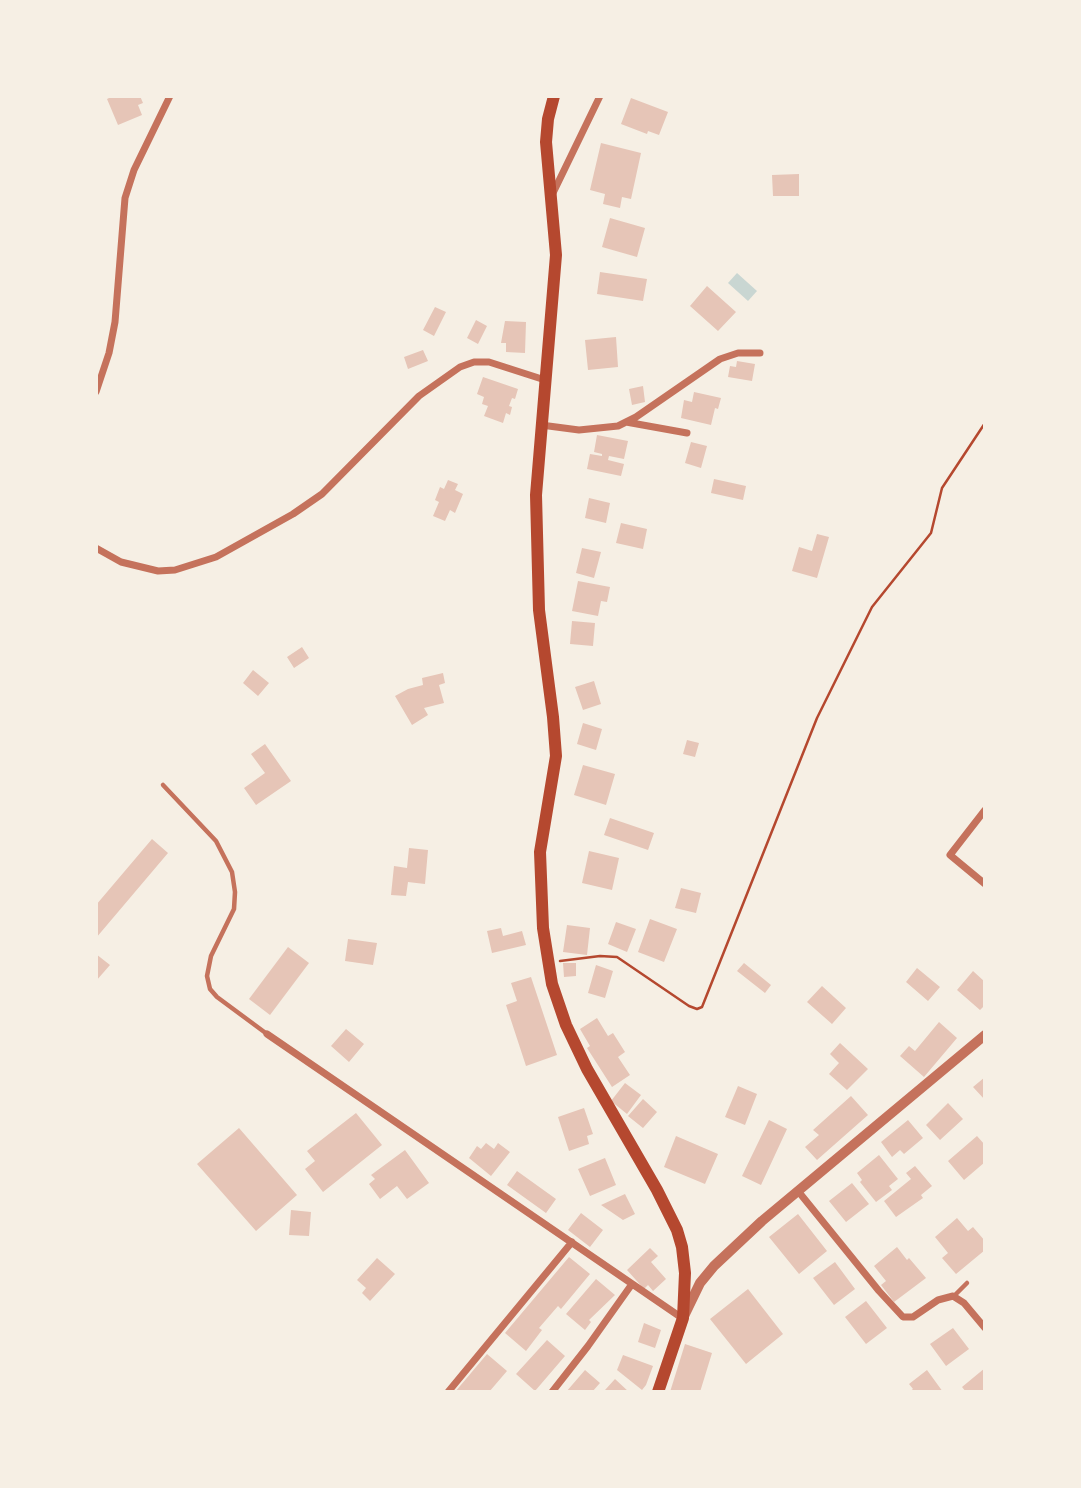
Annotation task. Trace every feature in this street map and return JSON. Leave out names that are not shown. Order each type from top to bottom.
[{"type":"main road","points":[[554,96],[546,142],[556,255],[536,495],[538,597],[554,717],[555,756],[553,781],[542,831],[542,911],[547,962],[556,1000],[575,1044],[657,1190],[679,1235],[685,1273],[683,1318],[658,1392]]},
{"type":"street","points":[[96,392],[109,353],[115,322],[125,198],[134,170],[170,96]]},
{"type":"street","points":[[551,196],[600,96]]},
{"type":"street","points":[[541,425],[588,430],[608,428],[626,422],[716,361],[738,353],[760,353]]},
{"type":"street","points":[[96,548],[121,562],[158,571],[175,570],[216,557],[300,510],[321,494],[419,396],[452,371],[474,362],[489,362],[545,380]]},
{"type":"street","points":[[626,422],[687,433]]},
{"type":"street","points":[[985,810],[950,855],[985,884]]},
{"type":"street","points":[[267,1034],[683,1318],[700,1283],[710,1270],[799,1191],[985,1035]]},
{"type":"street","points":[[799,1191],[902,1317],[910,1318],[938,1300],[953,1296],[964,1303],[985,1328]]},
{"type":"street","points":[[448,1392],[572,1242]]},
{"type":"street","points":[[552,1392],[589,1346],[632,1284]]},
{"type":"lane","points":[[163,785],[211,835],[232,872],[234,909],[210,961],[207,976],[210,989],[267,1034]]},
{"type":"lane","points":[[953,1296],[967,1283]]},
{"type":"path","points":[[547,962],[600,956],[617,957],[690,1006],[696,1009],[702,1007],[817,718],[872,607],[931,533],[942,488],[985,423]]},
{"type":"shaded area","points":[[737,273],[757,291],[748,301],[728,283]]},
{"type":"building","points":[[113,96],[140,96],[143,103],[138,105],[142,115],[118,125],[107,99]]},
{"type":"building","points":[[631,98],[668,112],[659,135],[648,131],[647,134],[621,124]]},
{"type":"building","points":[[601,143],[641,153],[631,199],[622,197],[620,208],[603,204],[605,194],[590,190]]},
{"type":"building","points":[[799,174],[799,196],[773,196],[772,175]]},
{"type":"building","points":[[610,218],[645,228],[637,257],[602,247]]},
{"type":"building","points":[[600,272],[647,279],[643,301],[597,294]]},
{"type":"building","points":[[707,286],[736,312],[718,331],[690,306]]},
{"type":"building","points":[[435,307],[446,312],[434,336],[423,330]]},
{"type":"building","points":[[476,320],[487,326],[478,344],[467,338]]},
{"type":"building","points":[[505,321],[526,322],[525,353],[506,352],[506,343],[501,343]]},
{"type":"building","points":[[616,337],[618,367],[588,370],[585,340]]},
{"type":"building","points":[[423,350],[428,361],[408,369],[404,357]]},
{"type":"building","points":[[737,361],[755,364],[752,381],[728,377],[730,366],[736,367]]},
{"type":"building","points":[[483,377],[518,389],[509,406],[512,407],[510,415],[506,413],[503,423],[484,416],[488,406],[482,404],[484,397],[477,394]]},
{"type":"building","points":[[643,386],[645,402],[632,405],[629,389]]},
{"type":"building","points":[[694,392],[721,398],[718,409],[715,408],[711,425],[681,418],[684,400],[692,402]]},
{"type":"building","points":[[597,435],[628,441],[624,459],[609,456],[608,460],[624,464],[621,476],[587,469],[590,454],[602,456],[594,452]]},
{"type":"building","points":[[691,442],[707,446],[701,468],[685,463]]},
{"type":"building","points":[[714,479],[746,486],[743,500],[711,493]]},
{"type":"building","points":[[448,480],[458,484],[455,490],[463,494],[455,513],[450,510],[445,521],[433,516],[439,502],[435,500],[440,487],[444,489]]},
{"type":"building","points":[[589,498],[610,503],[606,523],[585,518]]},
{"type":"building","points":[[621,523],[647,529],[643,549],[616,543]]},
{"type":"building","points":[[817,534],[829,537],[817,578],[792,571],[799,547],[812,551]]},
{"type":"building","points":[[582,548],[601,552],[594,578],[576,573]]},
{"type":"building","points":[[578,581],[610,587],[607,602],[601,601],[598,616],[572,611]]},
{"type":"building","points":[[572,621],[595,623],[593,646],[570,644]]},
{"type":"building","points":[[302,647],[309,658],[294,668],[287,657]]},
{"type":"building","points":[[253,670],[269,683],[258,696],[243,683]]},
{"type":"building","points":[[443,673],[445,683],[439,685],[444,703],[424,708],[428,715],[412,725],[395,696],[423,685],[422,678]]},
{"type":"building","points":[[594,681],[601,704],[583,710],[575,687]]},
{"type":"building","points":[[583,723],[602,729],[596,750],[577,744]]},
{"type":"building","points":[[687,740],[699,743],[695,757],[683,754]]},
{"type":"building","points":[[265,744],[291,781],[256,805],[244,788],[265,773],[251,754]]},
{"type":"building","points":[[583,765],[615,774],[606,805],[574,795]]},
{"type":"building","points":[[610,818],[654,833],[648,850],[604,835]]},
{"type":"building","points":[[152,839],[168,853],[96,938],[96,905]]},
{"type":"building","points":[[409,848],[428,850],[425,884],[408,882],[406,896],[391,895],[394,866],[407,868]]},
{"type":"building","points":[[589,851],[619,858],[612,890],[582,883]]},
{"type":"building","points":[[681,888],[701,893],[696,913],[675,908]]},
{"type":"building","points":[[650,919],[677,929],[664,962],[638,952]]},
{"type":"building","points":[[616,922],[636,929],[627,952],[608,944]]},
{"type":"building","points":[[567,925],[590,928],[587,955],[563,952]]},
{"type":"building","points":[[501,928],[503,936],[522,931],[526,945],[492,953],[487,931]]},
{"type":"building","points":[[348,939],[377,943],[373,965],[345,961]]},
{"type":"building","points":[[288,947],[309,963],[270,1015],[249,999]]},
{"type":"building","points":[[96,954],[110,965],[96,981]]},
{"type":"building","points":[[563,963],[576,963],[576,976],[564,977]]},
{"type":"building","points":[[744,963],[771,985],[765,993],[737,971]]},
{"type":"building","points":[[596,965],[613,971],[605,998],[588,993]]},
{"type":"building","points":[[917,968],[940,987],[928,1001],[906,982]]},
{"type":"building","points":[[973,971],[985,982],[985,1005],[980,1010],[957,990]]},
{"type":"building","points":[[531,977],[557,1055],[526,1066],[506,1005],[517,1001],[511,983]]},
{"type":"building","points":[[822,986],[846,1008],[832,1024],[807,1002]]},
{"type":"building","points":[[597,1018],[608,1036],[613,1033],[625,1052],[618,1057],[630,1075],[612,1087],[587,1048],[590,1046],[580,1029]]},
{"type":"building","points":[[939,1022],[957,1038],[924,1077],[900,1056],[909,1046],[915,1051]]},
{"type":"building","points":[[346,1029],[364,1044],[349,1062],[331,1046]]},
{"type":"building","points":[[840,1043],[868,1069],[847,1090],[829,1074],[839,1063],[830,1054]]},
{"type":"building","points":[[985,1077],[985,1100],[973,1087]]},
{"type":"building","points":[[625,1083],[641,1095],[627,1114],[611,1101]]},
{"type":"building","points":[[738,1086],[757,1094],[745,1125],[725,1117]]},
{"type":"building","points":[[851,1096],[868,1115],[817,1160],[805,1147],[819,1135],[813,1130]]},
{"type":"building","points":[[643,1099],[657,1112],[643,1128],[628,1116]]},
{"type":"building","points":[[948,1103],[963,1119],[940,1140],[926,1125]]},
{"type":"building","points":[[584,1108],[593,1134],[587,1136],[589,1144],[569,1151],[558,1117]]},
{"type":"building","points":[[356,1113],[382,1145],[323,1192],[305,1169],[315,1161],[307,1151]]},
{"type":"building","points":[[769,1120],[787,1129],[761,1185],[742,1176]]},
{"type":"building","points":[[908,1120],[923,1138],[904,1154],[900,1150],[892,1157],[881,1142]]},
{"type":"building","points":[[239,1128],[297,1195],[256,1231],[197,1164]]},
{"type":"building","points":[[676,1136],[718,1154],[705,1184],[664,1167]]},
{"type":"building","points":[[977,1136],[985,1145],[985,1162],[964,1180],[948,1161]]},
{"type":"building","points":[[486,1143],[494,1149],[498,1143],[510,1152],[491,1176],[469,1158],[477,1146],[481,1149]]},
{"type":"building","points":[[405,1150],[429,1183],[407,1199],[397,1186],[380,1199],[369,1184],[375,1179],[371,1175]]},
{"type":"building","points":[[879,1155],[898,1179],[889,1186],[892,1190],[876,1202],[860,1182],[862,1180],[857,1173]]},
{"type":"building","points":[[605,1158],[616,1185],[590,1196],[578,1169]]},
{"type":"building","points":[[915,1166],[932,1186],[921,1195],[923,1198],[896,1217],[884,1201],[911,1179],[906,1173]]},
{"type":"building","points":[[517,1171],[556,1199],[546,1213],[507,1185]]},
{"type":"building","points":[[852,1183],[869,1204],[846,1222],[829,1201]]},
{"type":"building","points":[[625,1194],[635,1214],[623,1220],[601,1205]]},
{"type":"building","points":[[291,1210],[311,1212],[309,1236],[289,1235]]},
{"type":"building","points":[[581,1213],[603,1230],[590,1247],[568,1230]]},
{"type":"building","points":[[798,1214],[827,1251],[799,1274],[769,1237]]},
{"type":"building","points":[[957,1218],[968,1231],[973,1227],[985,1241],[985,1250],[956,1274],[942,1258],[948,1253],[935,1237]]},
{"type":"building","points":[[897,1247],[926,1278],[894,1302],[881,1285],[886,1281],[874,1266]]},
{"type":"building","points":[[650,1248],[658,1256],[651,1262],[666,1279],[653,1291],[648,1285],[644,1289],[627,1270]]},
{"type":"building","points":[[569,1257],[590,1274],[561,1309],[558,1306],[539,1328],[542,1330],[526,1351],[505,1333]]},
{"type":"building","points":[[377,1258],[395,1274],[370,1301],[362,1293],[366,1288],[357,1280]]},
{"type":"building","points":[[835,1262],[855,1289],[834,1305],[813,1278]]},
{"type":"building","points":[[596,1279],[615,1295],[589,1320],[591,1322],[585,1330],[566,1314]]},
{"type":"building","points":[[748,1289],[783,1334],[746,1364],[710,1319]]},
{"type":"building","points":[[866,1301],[887,1328],[866,1344],[845,1317]]},
{"type":"building","points":[[644,1323],[661,1330],[655,1348],[638,1342]]},
{"type":"building","points":[[953,1328],[969,1349],[946,1366],[930,1344]]},
{"type":"building","points":[[547,1340],[565,1356],[535,1391],[516,1374]]},
{"type":"building","points":[[685,1344],[712,1353],[700,1392],[670,1392]]},
{"type":"building","points":[[487,1354],[507,1371],[489,1392],[455,1392]]},
{"type":"building","points":[[623,1355],[653,1366],[642,1390],[617,1370]]},
{"type":"building","points":[[985,1368],[985,1392],[966,1392],[962,1387]]},
{"type":"building","points":[[585,1370],[600,1383],[592,1392],[566,1392]]},
{"type":"building","points":[[927,1370],[943,1392],[909,1392],[913,1389],[909,1384]]},
{"type":"building","points":[[615,1379],[629,1392],[607,1392],[605,1390]]}]
